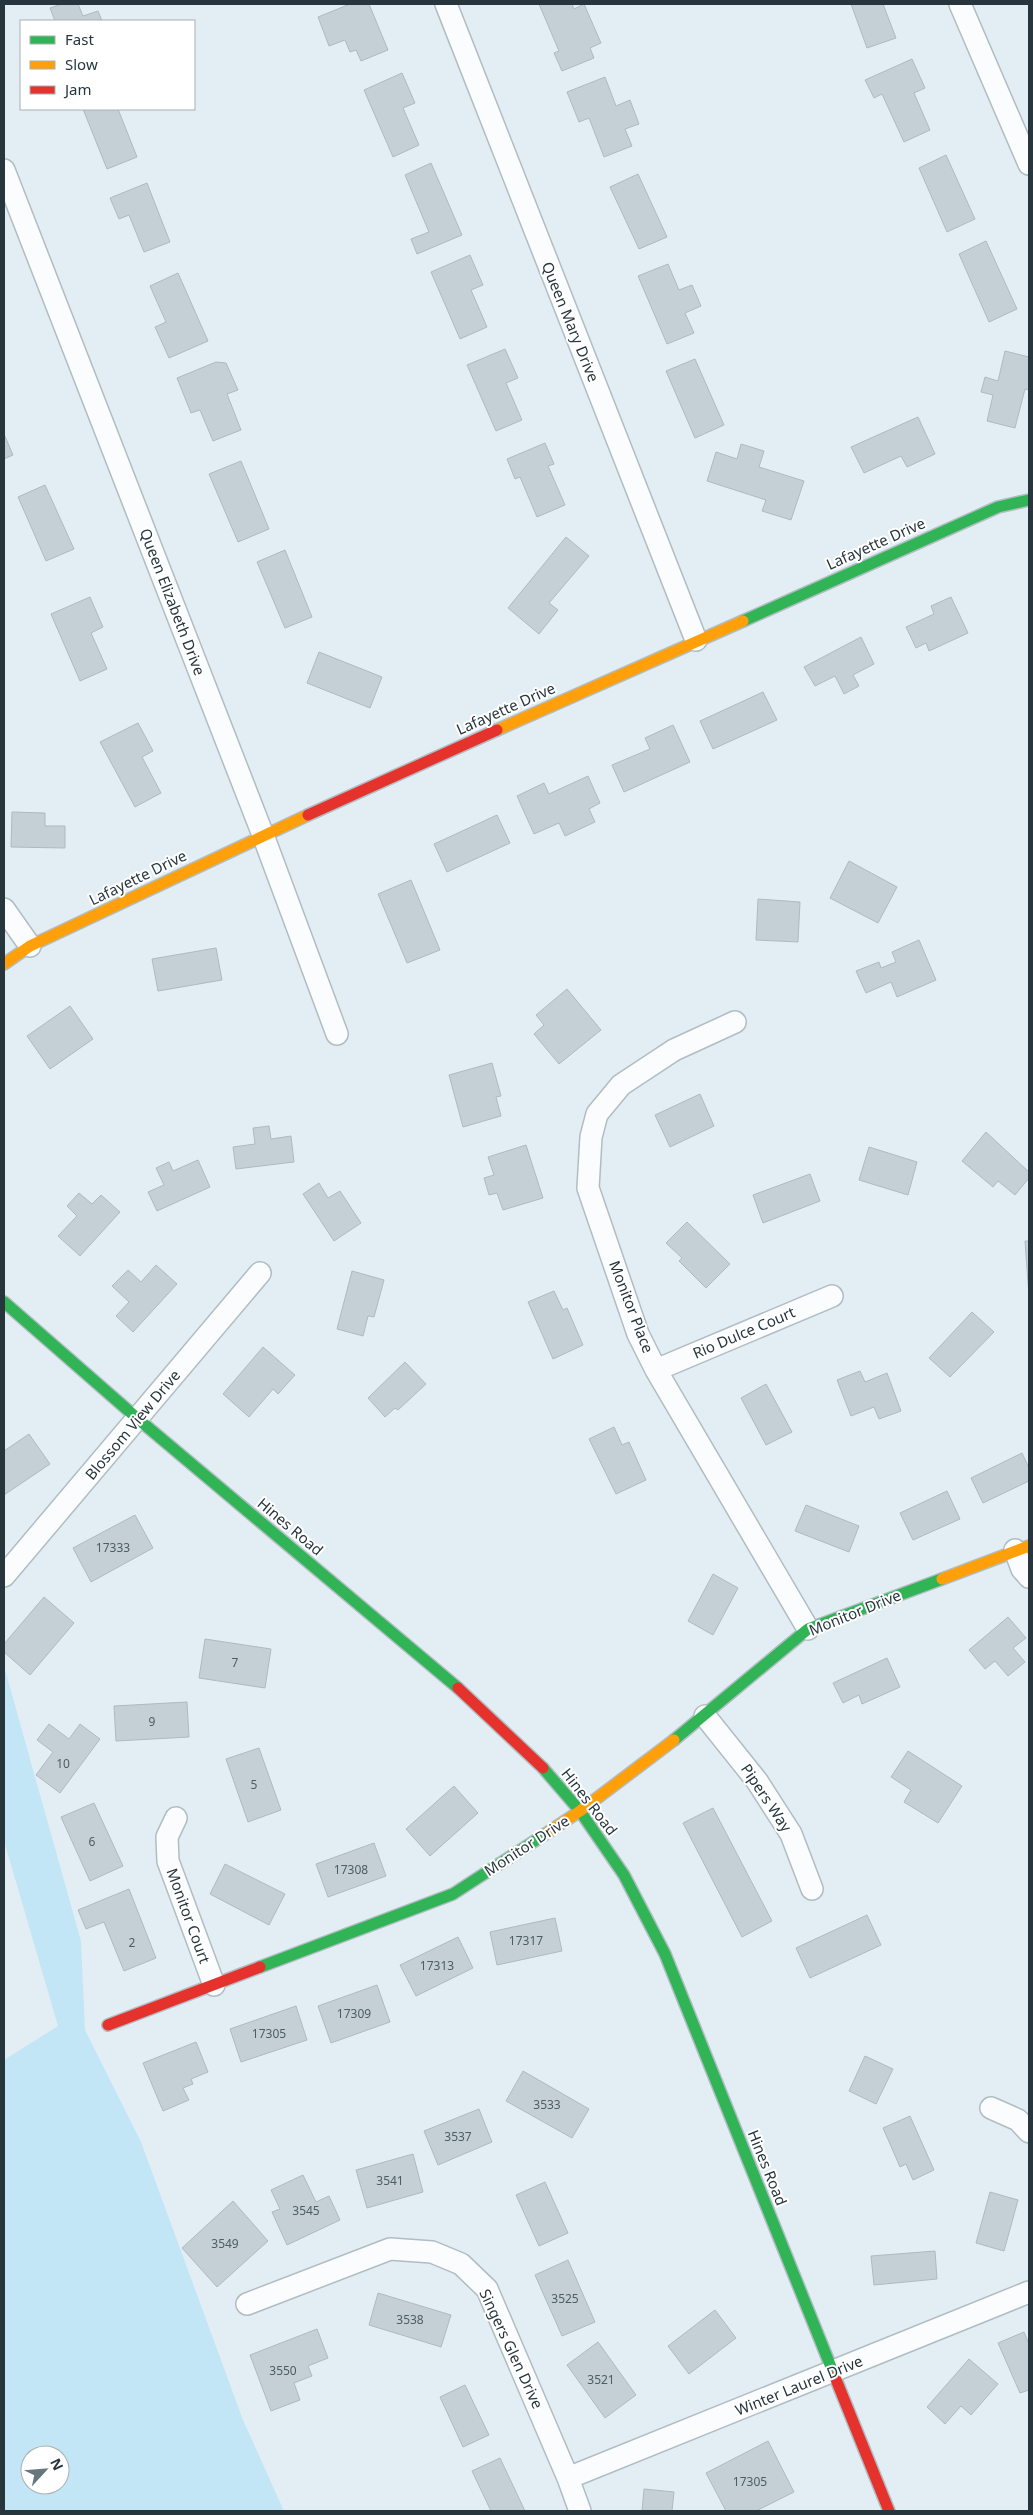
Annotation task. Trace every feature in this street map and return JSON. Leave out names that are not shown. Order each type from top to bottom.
[{"type":"street","name":"Queen Mary Drive","points":[[446,4],[696,640]]},
{"type":"street","points":[[960,4],[1029,164]]},
{"type":"street","name":"Queen Elizabeth Drive","points":[[4,170],[263,835],[337,1034]]},
{"type":"street","name":"Lafayette Drive","points":[[4,964],[30,946],[263,835],[696,640],[998,507],[1029,500]]},
{"type":"street","points":[[4,909],[30,946]]},
{"type":"street","name":"Monitor Place","points":[[735,1022],[674,1050],[621,1085],[597,1114],[591,1137],[588,1188],[638,1334],[656,1370],[808,1629]]},
{"type":"street","name":"Blossom View Drive","points":[[4,1576],[260,1273]]},
{"type":"street","name":"Rio Dulce Court","points":[[656,1370],[832,1296]]},
{"type":"street","name":"Hines Road","points":[[4,1302],[138,1419],[454,1684],[537,1761],[580,1811],[624,1875],[665,1954],[834,2372],[888,2511]]},
{"type":"street","name":"Monitor Drive","points":[[108,2025],[453,1894],[580,1811],[705,1716],[808,1629],[1022,1548],[1022,1569],[1029,1577]]},
{"type":"street","name":"Pipers Way","points":[[705,1716],[757,1781],[786,1826],[812,1889]]},
{"type":"street","name":"Monitor Court","points":[[176,1818],[167,1837],[168,1861],[214,1985]]},
{"type":"street","points":[[991,2108],[1018,2120],[1029,2132]]},
{"type":"street","name":"Singers Glen Drive","points":[[247,2304],[390,2249],[432,2252],[461,2264],[487,2289],[568,2478],[580,2511]]},
{"type":"street","name":"Winter Laurel Drive","points":[[568,2478],[1029,2292]]},
{"type":"shaded area","points":[[4,1666],[81,1941],[85,2030],[141,2142],[243,2420],[284,2511],[4,2511],[4,2060],[58,2026],[4,1841]]},
{"type":"building","points":[[62,4],[78,4],[83,16],[98,11],[102,20],[55,20],[50,8]]},
{"type":"building","points":[[350,4],[369,4],[388,50],[361,61],[356,50],[350,52],[345,40],[329,46],[318,17]]},
{"type":"building","points":[[539,4],[572,4],[574,9],[584,4],[601,43],[590,48],[594,58],[562,71],[554,53],[559,51]]},
{"type":"building","points":[[851,4],[883,4],[896,38],[867,48]]},
{"type":"building","points":[[912,59],[925,88],[914,93],[930,130],[904,142],[882,94],[874,98],[865,80]]},
{"type":"building","points":[[402,73],[415,103],[403,108],[419,145],[393,157],[364,90]]},
{"type":"building","points":[[605,77],[616,106],[630,100],[639,124],[625,129],[632,146],[604,157],[589,118],[579,122],[567,92]]},
{"type":"building","points":[[83,110],[118,110],[137,157],[107,169]]},
{"type":"building","points":[[946,155],[975,219],[947,232],[919,168]]},
{"type":"building","points":[[431,163],[462,235],[417,254],[411,239],[429,232],[405,175]]},
{"type":"building","points":[[638,174],[667,237],[639,249],[610,187]]},
{"type":"building","points":[[147,183],[170,242],[144,252],[129,215],[119,219],[110,198]]},
{"type":"building","points":[[986,241],[1017,309],[989,322],[959,254]]},
{"type":"building","points":[[470,255],[483,285],[471,290],[487,327],[460,339],[431,272]]},
{"type":"building","points":[[668,264],[679,290],[692,285],[701,306],[685,313],[694,333],[667,344],[638,276]]},
{"type":"building","points":[[178,273],[208,341],[169,358],[155,327],[166,322],[150,286]]},
{"type":"building","points":[[505,349],[518,378],[506,383],[522,420],[496,431],[467,365]]},
{"type":"building","points":[[1005,351],[1029,357],[1029,390],[1025,389],[1015,428],[987,421],[993,395],[981,392],[985,377],[998,381]]},
{"type":"building","points":[[695,359],[724,425],[695,438],[666,371]]},
{"type":"building","points":[[216,362],[226,363],[238,390],[227,394],[241,430],[213,441],[200,410],[191,413],[177,378]]},
{"type":"building","points":[[918,417],[935,454],[907,467],[901,456],[864,473],[851,447]]},
{"type":"building","points":[[4,434],[13,455],[4,459]]},
{"type":"building","points":[[545,443],[554,464],[548,466],[565,505],[537,517],[520,477],[515,479],[507,459]]},
{"type":"building","points":[[741,444],[764,451],[759,467],[804,481],[791,520],[762,511],[766,500],[707,481],[716,452],[737,459]]},
{"type":"building","points":[[241,461],[269,529],[238,542],[209,474]]},
{"type":"building","points":[[45,485],[74,549],[46,561],[18,497]]},
{"type":"building","points":[[566,537],[589,556],[549,603],[558,610],[539,634],[508,608]]},
{"type":"building","points":[[285,550],[312,617],[285,628],[257,562]]},
{"type":"building","points":[[90,597],[103,627],[91,633],[107,669],[80,681],[51,614]]},
{"type":"building","points":[[951,597],[968,633],[929,651],[926,643],[916,648],[906,627],[934,614],[931,606]]},
{"type":"building","points":[[861,637],[874,664],[853,675],[859,686],[844,694],[835,676],[815,686],[804,667]]},
{"type":"building","points":[[319,652],[382,677],[370,708],[307,683]]},
{"type":"building","points":[[763,692],[777,720],[713,749],[700,721]]},
{"type":"building","points":[[138,723],[153,751],[142,757],[161,793],[135,807],[100,742]]},
{"type":"building","points":[[673,725],[690,762],[624,792],[612,765],[650,749],[645,738]]},
{"type":"building","points":[[588,776],[600,803],[589,809],[595,822],[565,836],[559,823],[534,834],[517,796],[544,783],[549,794]]},
{"type":"building","points":[[12,812],[45,813],[45,826],[65,826],[65,848],[11,847]]},
{"type":"building","points":[[497,815],[510,843],[447,872],[434,844]]},
{"type":"building","points":[[849,861],[897,887],[878,923],[830,898]]},
{"type":"building","points":[[411,880],[440,950],[407,963],[378,894]]},
{"type":"building","points":[[758,899],[800,902],[798,942],[756,940]]},
{"type":"building","points":[[919,940],[936,980],[897,997],[891,982],[866,993],[856,971],[879,962],[881,968],[896,962],[892,952]]},
{"type":"building","points":[[216,948],[222,980],[158,991],[152,959]]},
{"type":"building","points":[[567,989],[601,1030],[559,1064],[534,1034],[544,1025],[536,1015]]},
{"type":"building","points":[[70,1006],[93,1039],[50,1069],[27,1036]]},
{"type":"building","points":[[492,1063],[501,1096],[496,1097],[501,1116],[463,1127],[449,1075]]},
{"type":"building","points":[[700,1094],[714,1126],[670,1147],[655,1115]]},
{"type":"building","points":[[269,1126],[271,1139],[291,1136],[294,1162],[236,1169],[233,1147],[255,1144],[253,1128]]},
{"type":"building","points":[[986,1132],[1029,1172],[1029,1178],[1015,1195],[998,1181],[993,1187],[962,1161]]},
{"type":"building","points":[[526,1145],[543,1198],[503,1210],[497,1193],[489,1195],[484,1178],[494,1175],[488,1157]]},
{"type":"building","points":[[869,1147],[917,1162],[908,1195],[859,1180]]},
{"type":"building","points":[[198,1160],[210,1187],[157,1211],[148,1192],[164,1185],[156,1168],[169,1162],[173,1171]]},
{"type":"building","points":[[810,1174],[820,1201],[763,1223],[753,1195]]},
{"type":"building","points":[[319,1183],[328,1198],[340,1191],[361,1223],[334,1241],[303,1194]]},
{"type":"building","points":[[79,1193],[92,1204],[101,1195],[120,1212],[80,1256],[58,1236],[77,1216],[67,1206]]},
{"type":"building","points":[[687,1222],[730,1264],[706,1288],[679,1261],[682,1258],[666,1243]]},
{"type":"building","points":[[1025,1241],[1029,1241],[1029,1296]]},
{"type":"building","points":[[156,1265],[177,1284],[133,1332],[116,1316],[129,1302],[112,1286],[128,1270],[141,1282]]},
{"type":"building","points":[[352,1271],[384,1280],[374,1317],[368,1316],[363,1336],[337,1329]]},
{"type":"building","points":[[554,1291],[563,1310],[567,1308],[583,1345],[553,1359],[528,1302]]},
{"type":"building","points":[[972,1312],[994,1332],[950,1377],[929,1358]]},
{"type":"building","points":[[263,1347],[295,1375],[278,1394],[273,1389],[249,1417],[223,1394]]},
{"type":"building","points":[[405,1362],[426,1384],[398,1410],[395,1408],[385,1417],[368,1398]]},
{"type":"building","points":[[860,1371],[865,1382],[887,1373],[901,1411],[879,1419],[874,1407],[851,1416],[837,1380]]},
{"type":"building","points":[[766,1384],[792,1432],[766,1445],[741,1398]]},
{"type":"building","points":[[614,1427],[622,1445],[629,1442],[646,1480],[616,1494],[589,1439]]},
{"type":"building","points":[[29,1434],[50,1464],[4,1495],[4,1451]]},
{"type":"building","points":[[1022,1453],[1029,1468],[1029,1481],[983,1503],[971,1478]]},
{"type":"building","points":[[947,1491],[960,1519],[913,1540],[900,1513]]},
{"type":"building","points":[[806,1505],[859,1526],[849,1552],[795,1531]]},
{"type":"building","points":[[135,1515],[153,1548],[91,1582],[73,1548]]},
{"type":"building","points":[[713,1574],[738,1588],[713,1635],[688,1621]]},
{"type":"building","points":[[44,1597],[74,1623],[30,1675],[4,1652],[4,1644]]},
{"type":"building","points":[[1008,1617],[1026,1638],[1013,1648],[1025,1662],[1008,1676],[995,1661],[985,1669],[969,1650]]},
{"type":"building","points":[[205,1639],[271,1649],[265,1688],[199,1678]]},
{"type":"building","points":[[887,1658],[900,1687],[862,1704],[859,1695],[843,1703],[833,1683]]},
{"type":"building","points":[[187,1702],[189,1737],[116,1741],[114,1706]]},
{"type":"building","points":[[49,1724],[69,1739],[80,1724],[100,1739],[60,1793],[36,1775],[53,1752],[37,1740]]},
{"type":"building","points":[[259,1748],[281,1810],[248,1822],[226,1759]]},
{"type":"building","points":[[908,1751],[962,1786],[938,1823],[904,1802],[911,1790],[891,1777]]},
{"type":"building","points":[[454,1786],[478,1813],[430,1856],[406,1829]]},
{"type":"building","points":[[94,1803],[123,1866],[90,1881],[61,1817]]},
{"type":"building","points":[[713,1808],[772,1921],[742,1937],[683,1823]]},
{"type":"building","points":[[374,1843],[386,1876],[328,1897],[316,1864]]},
{"type":"building","points":[[225,1864],[285,1894],[269,1925],[210,1894]]},
{"type":"building","points":[[129,1889],[156,1958],[124,1971],[104,1922],[86,1929],[78,1910]]},
{"type":"building","points":[[867,1915],[881,1945],[810,1978],[796,1948]]},
{"type":"building","points":[[555,1918],[562,1951],[497,1965],[490,1932]]},
{"type":"building","points":[[458,1937],[473,1968],[416,1996],[400,1965]]},
{"type":"building","points":[[377,1985],[390,2022],[331,2043],[318,2006]]},
{"type":"building","points":[[296,2006],[307,2040],[241,2062],[230,2029]]},
{"type":"building","points":[[196,2042],[208,2072],[191,2079],[193,2084],[183,2088],[189,2100],[163,2111],[143,2063]]},
{"type":"building","points":[[865,2056],[893,2069],[876,2104],[849,2091]]},
{"type":"building","points":[[523,2071],[589,2109],[572,2138],[506,2101]]},
{"type":"building","points":[[479,2109],[492,2142],[438,2165],[424,2131]]},
{"type":"building","points":[[910,2116],[934,2170],[913,2180],[906,2164],[900,2167],[883,2128]]},
{"type":"building","points":[[413,2154],[423,2192],[367,2208],[356,2170]]},
{"type":"building","points":[[303,2175],[316,2202],[329,2196],[340,2220],[287,2245],[272,2212],[280,2209],[271,2190]]},
{"type":"building","points":[[545,2182],[568,2233],[539,2246],[516,2195]]},
{"type":"building","points":[[990,2192],[1018,2200],[1004,2251],[976,2243]]},
{"type":"building","points":[[233,2201],[268,2241],[217,2287],[182,2248]]},
{"type":"building","points":[[935,2251],[937,2279],[874,2285],[871,2256]]},
{"type":"building","points":[[568,2260],[595,2322],[562,2336],[535,2275]]},
{"type":"building","points":[[378,2293],[451,2315],[441,2347],[369,2325]]},
{"type":"building","points":[[715,2310],[736,2338],[689,2374],[668,2346]]},
{"type":"building","points":[[317,2329],[328,2358],[308,2366],[312,2376],[294,2383],[300,2400],[271,2411],[250,2355]]},
{"type":"building","points":[[1024,2332],[1029,2344],[1029,2390],[1020,2393],[998,2343]]},
{"type":"building","points":[[598,2342],[636,2395],[605,2418],[567,2365]]},
{"type":"building","points":[[969,2359],[998,2384],[971,2415],[961,2406],[945,2424],[927,2407]]},
{"type":"building","points":[[465,2385],[489,2435],[463,2447],[440,2397]]},
{"type":"building","points":[[768,2441],[794,2492],[756,2511],[726,2511],[706,2473]]},
{"type":"building","points":[[500,2458],[525,2511],[491,2511],[472,2471]]},
{"type":"building","points":[[644,2489],[674,2492],[672,2511],[642,2511]]},
{"type":"traffic: fast","points":[[743,621],[998,507],[1029,500]]},
{"type":"traffic: fast","points":[[4,1302],[138,1419],[458,1688]]},
{"type":"traffic: fast","points":[[674,1740],[808,1629],[942,1579]]},
{"type":"traffic: fast","points":[[543,1768],[580,1811],[624,1875],[665,1954],[835,2377]]},
{"type":"traffic: fast","points":[[260,1967],[453,1894],[547,1833]]},
{"type":"traffic: slow","points":[[497,730],[743,621]]},
{"type":"traffic: slow","points":[[4,964],[30,946],[308,815]]},
{"type":"traffic: slow","points":[[942,1579],[1029,1546]]},
{"type":"traffic: slow","points":[[547,1833],[580,1811],[674,1740]]},
{"type":"traffic: jam","points":[[308,815],[497,730]]},
{"type":"traffic: jam","points":[[458,1688],[543,1768]]},
{"type":"traffic: jam","points":[[108,2025],[260,1967]]},
{"type":"traffic: jam","points":[[835,2377],[889,2511]]}]
